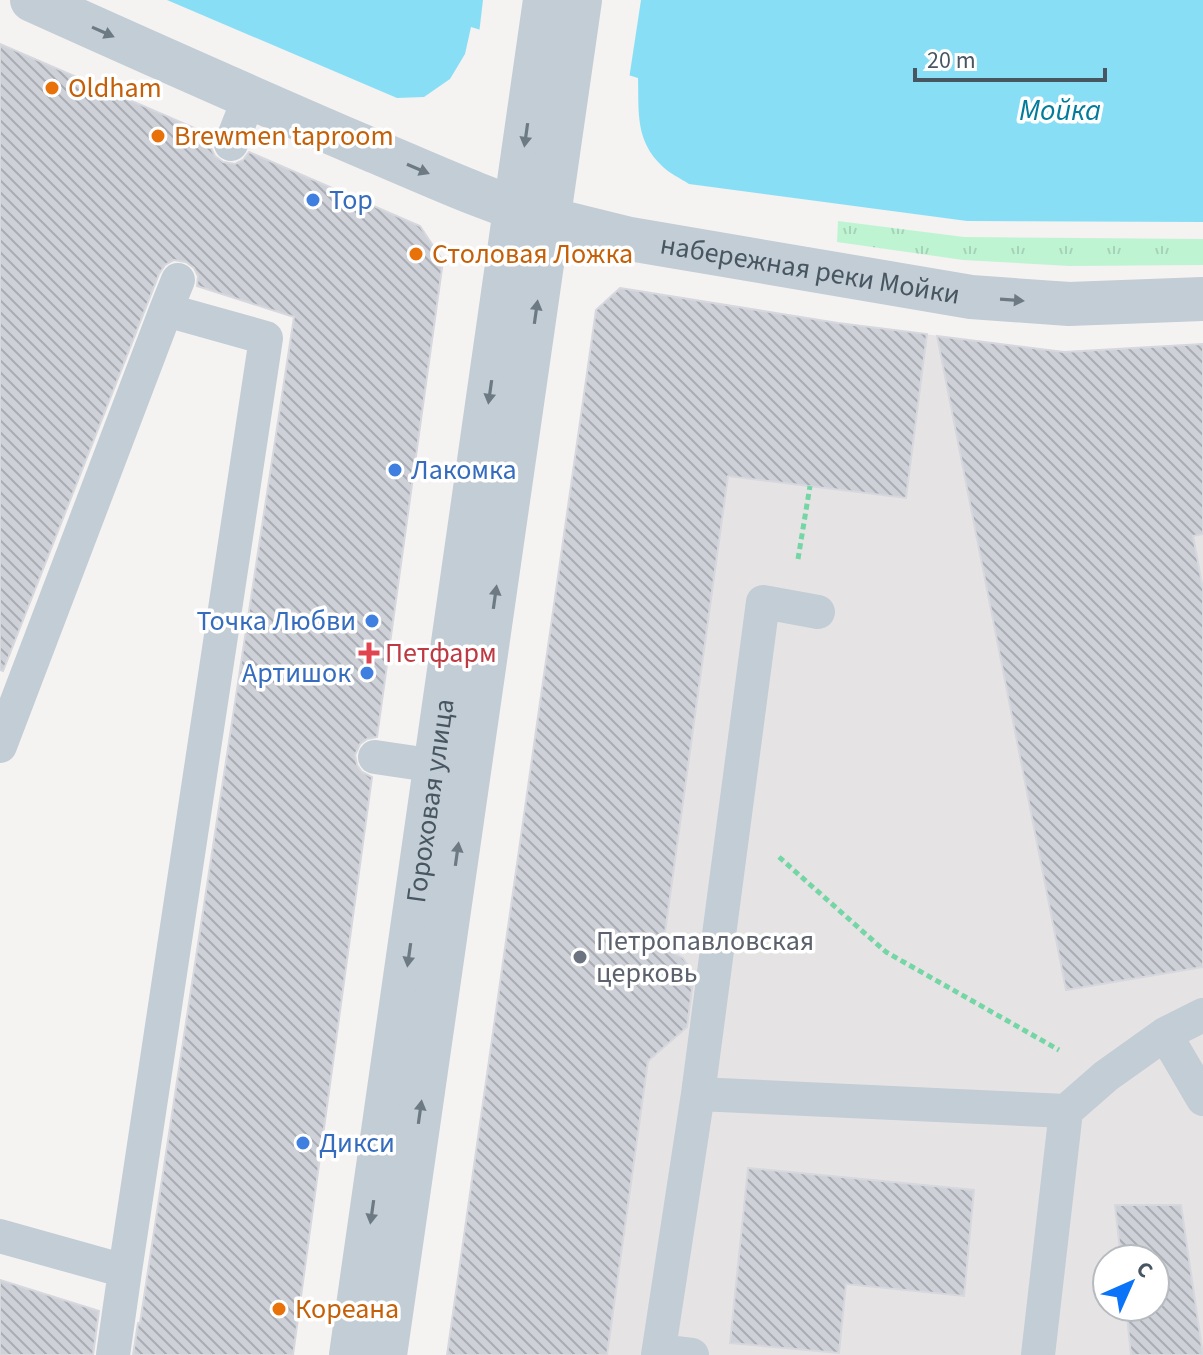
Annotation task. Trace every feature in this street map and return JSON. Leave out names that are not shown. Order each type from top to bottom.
[{"type":"street","name":"набережная реки Мойки","points":[[32,0],[249,98],[444,181],[532,214],[630,239],[971,297],[1069,304],[1203,299]]},
{"type":"street","points":[[545,0],[554,63]]},
{"type":"street","points":[[554,63],[580,0]]},
{"type":"street","name":"Гороховая улица","points":[[385,1355],[554,63]]},
{"type":"street","name":"Гороховая улица","points":[[351,1355],[436,766],[532,214]]},
{"type":"lane","points":[[231,144],[249,98]]},
{"type":"lane","points":[[0,746],[172,295],[266,338],[218,735],[113,1355]]},
{"type":"lane","points":[[670,1354],[698,1094],[763,602],[804,610]]},
{"type":"lane","points":[[375,757],[436,766]]},
{"type":"lane","points":[[1038,1355],[1066,1111],[1106,1076],[1165,1034],[1203,1015]]},
{"type":"lane","points":[[1165,1034],[1203,1099]]},
{"type":"lane","points":[[698,1094],[1066,1111]]},
{"type":"lane","points":[[0,1236],[125,1271]]},
{"type":"path","points":[[804,610],[810,486]]},
{"type":"path","points":[[734,818],[886,952],[1106,1076]]},
{"type":"shaded area","points":[[620,288],[838,323],[1064,352],[1203,344],[1203,1355],[447,1355]]},
{"type":"green space","points":[[838,221],[964,237],[1203,239],[1203,265],[1070,266],[963,260],[837,242]]},
{"type":"water","name":"Мойка","points":[[167,0],[1203,0],[1203,222],[967,221],[689,184],[665,169],[647,146],[640,125],[638,78],[471,27],[465,54],[450,79],[424,97],[397,98]]},
{"type":"pier","points":[[483,0],[641,0],[629,79],[479,34]]},
{"type":"building","points":[[0,44],[213,136],[211,148],[223,162],[235,164],[249,152],[420,226],[443,261],[377,737],[360,744],[355,755],[362,772],[372,777],[293,1355],[133,1355],[294,317],[197,286],[198,276],[186,262],[174,260],[165,265],[3,671],[0,670]]},
{"type":"building","points":[[620,288],[927,334],[906,498],[728,476],[663,947],[683,958],[694,974],[687,1027],[648,1061],[607,1355],[447,1355],[596,310]]},
{"type":"building","points":[[937,336],[1064,352],[1203,344],[1203,534],[1193,536],[1203,589],[1203,967],[1066,990]]},
{"type":"building","points":[[748,1168],[974,1190],[964,1296],[846,1284],[839,1353],[730,1343]]},
{"type":"building","points":[[1115,1205],[1181,1205],[1203,1355],[1131,1355],[1128,1323],[1171,1323],[1171,1243],[1119,1243]]},
{"type":"building","points":[[0,1280],[99,1311],[93,1355],[0,1355]]},
{"type":"place","name":"Oldham","points":[[52,88]]},
{"type":"place","name":"Brewmen taproom","points":[[158,136]]},
{"type":"place","name":"Top","points":[[313,200]]},
{"type":"place","name":"Столовая Ложка","points":[[416,254]]},
{"type":"place","name":"Лакомка","points":[[395,470]]},
{"type":"place","name":"Точка Любви","points":[[372,621]]},
{"type":"place","name":"Петфарм","points":[[369,653]]},
{"type":"place","name":"Артишок","points":[[367,673]]},
{"type":"place","name":"Петропавловская церковь","points":[[580,957]]},
{"type":"place","name":"Дикси","points":[[303,1143]]},
{"type":"place","name":"Кореана","points":[[279,1309]]}]
